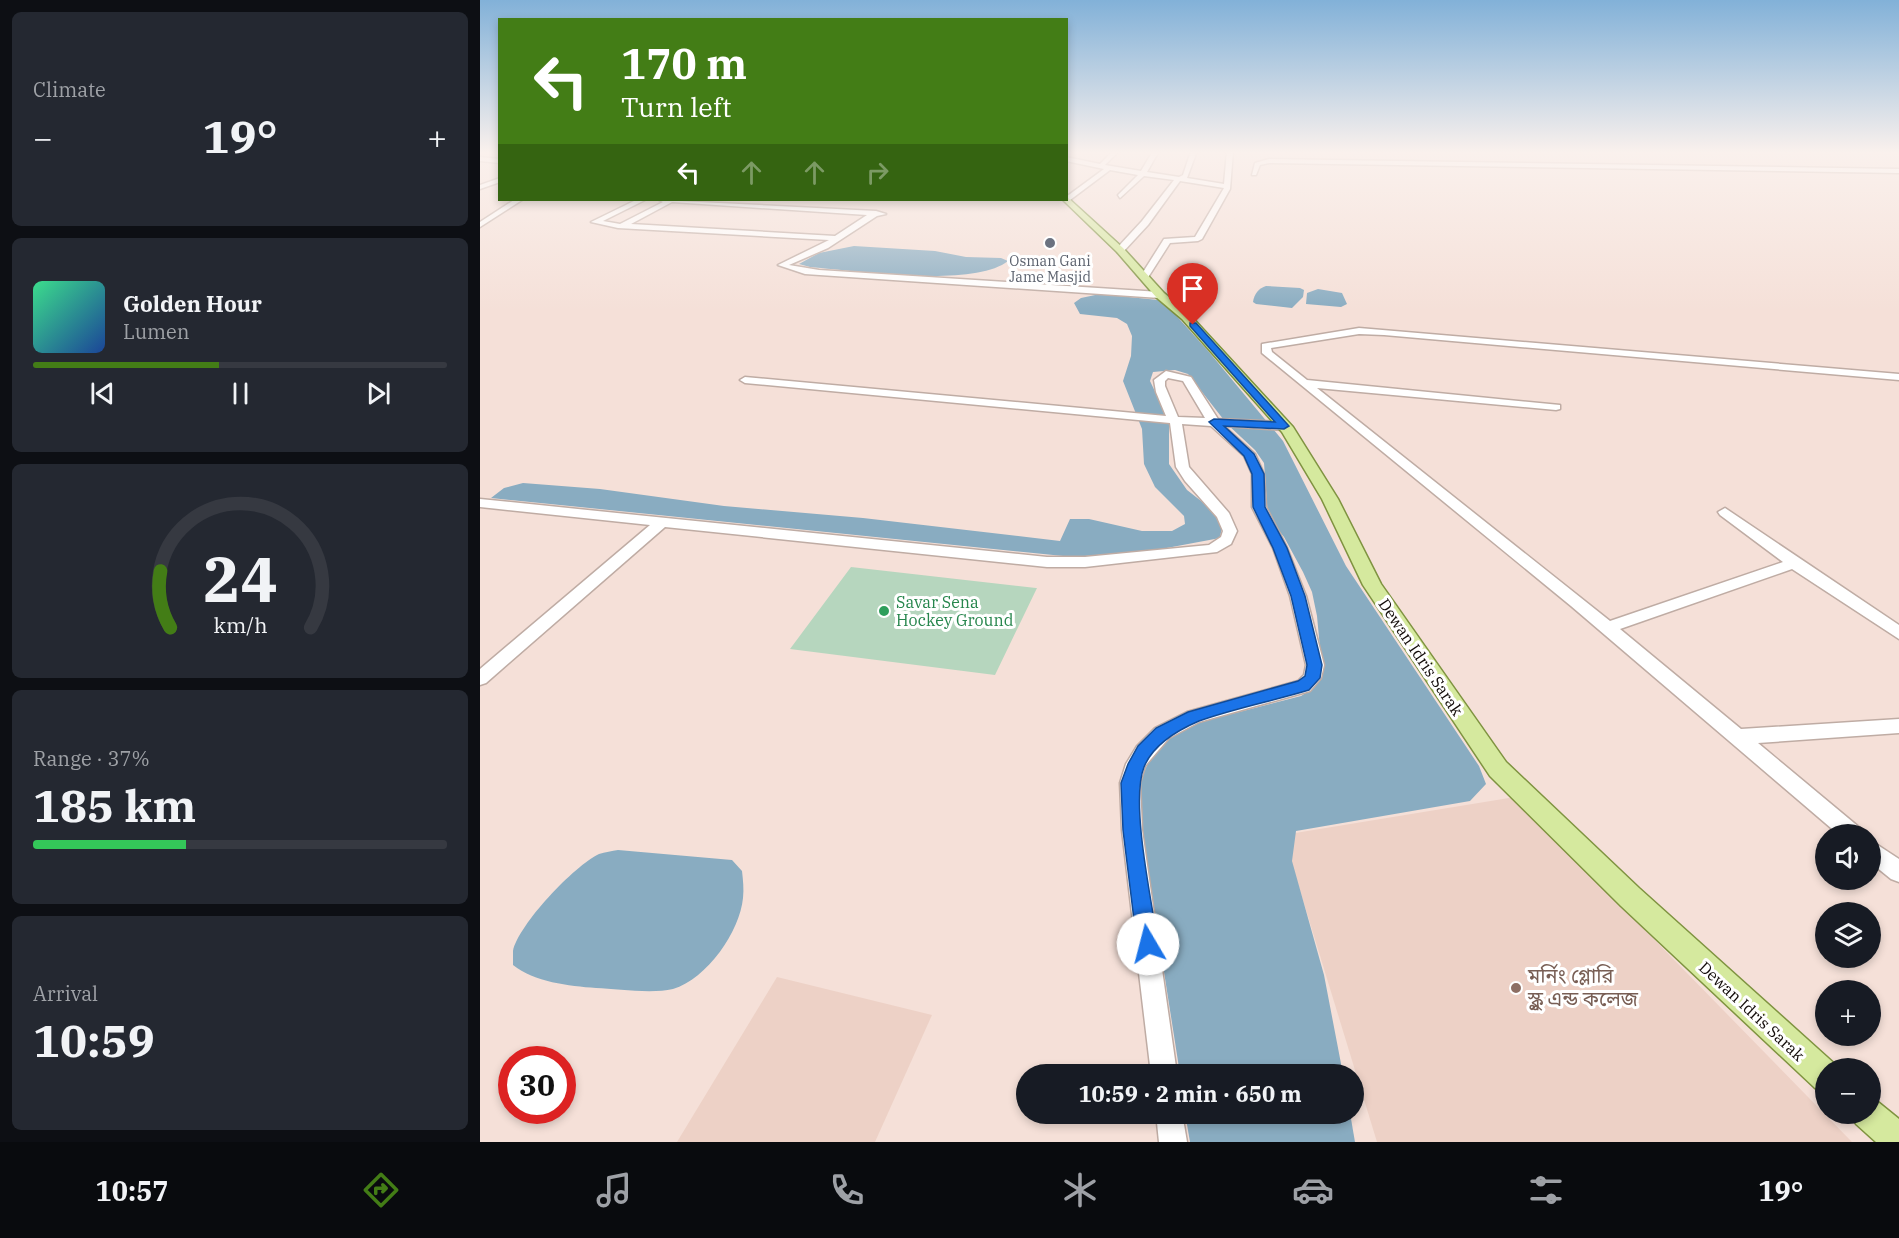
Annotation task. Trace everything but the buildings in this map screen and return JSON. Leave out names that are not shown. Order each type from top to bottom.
[{"type":"main road","name":"Dewan Idris Sarak","points":[[1073,204],[1120,250],[1160,295],[1186,317],[1284,426],[1310,463],[1330,499],[1372,585],[1498,769],[1630,897],[1815,1067]]},
{"type":"main road","points":[[1880,1124],[1899,1140]]},
{"type":"street","points":[[480,225],[514,204]]},
{"type":"street","points":[[632,204],[595,222],[622,226],[837,238]]},
{"type":"street","points":[[622,226],[665,204]]},
{"type":"street","points":[[732,204],[879,214],[825,246],[782,265],[840,274],[956,279],[1160,295]]},
{"type":"street","points":[[1120,250],[1159,204]]},
{"type":"street","points":[[1144,277],[1167,241],[1197,239],[1217,204]]},
{"type":"street","points":[[1841,824],[1607,628],[1266,353],[1266,346],[1359,331],[1384,332],[1899,377]]},
{"type":"street","points":[[480,503],[660,524],[1047,562],[1085,562],[1212,549],[1224,543],[1230,536],[1230,528],[1223,515],[1184,470],[1174,420],[1159,387],[1159,380],[1166,374],[1186,379],[1214,422],[1249,454],[1258,474],[1259,507],[1280,548],[1298,596],[1315,665],[1312,678],[1304,686],[1193,717],[1162,733],[1144,751],[1136,764],[1130,783],[1132,830],[1163,1064]]},
{"type":"street","points":[[745,380],[1174,420],[1284,426]]},
{"type":"street","points":[[1304,383],[1556,407]]},
{"type":"street","points":[[1725,512],[1794,563],[1899,633]]},
{"type":"street","points":[[480,679],[660,524]]},
{"type":"street","points":[[1607,628],[1794,563]]},
{"type":"street","points":[[1737,737],[1899,726]]},
{"type":"street","points":[[1881,858],[1899,872]]},
{"type":"street","points":[[1171,1124],[1173,1142]]},
{"type":"shaded area","name":"মর্নিং গ্লোরি স্কুল এন্ড কলেজ","points":[[1515,797],[1815,1104],[1815,1124],[1834,1124],[1852,1142],[1377,1142],[1364,1100],[1364,1064],[1353,1064],[1283,835]]},
{"type":"shaded area","points":[[777,977],[932,1015],[875,1142],[677,1142]]},
{"type":"green space","points":[[851,567],[1037,588],[995,675],[790,649]]},
{"type":"water","points":[[854,246],[935,251],[966,257],[1001,258],[1008,261],[992,269],[943,276],[884,274],[799,264],[819,253]]},
{"type":"water","points":[[1266,286],[1300,288],[1304,290],[1303,297],[1292,308],[1253,302],[1257,292]]},
{"type":"water","points":[[1318,289],[1342,293],[1347,304],[1341,307],[1306,304],[1307,293]]},
{"type":"water","points":[[1100,294],[1158,300],[1173,312],[1209,352],[1283,441],[1346,566],[1479,766],[1486,784],[1470,801],[1296,831],[1292,861],[1324,975],[1341,1064],[1178,1064],[1141,825],[1141,779],[1154,750],[1181,727],[1301,696],[1315,687],[1321,659],[1312,592],[1284,537],[1268,517],[1264,463],[1255,450],[1227,424],[1188,374],[1175,370],[1153,372],[1150,381],[1169,421],[1169,464],[1187,490],[1214,511],[1222,526],[1220,538],[1156,550],[1073,557],[491,498],[504,488],[523,483],[600,489],[724,506],[863,518],[1060,541],[1070,519],[1089,519],[1142,531],[1172,531],[1185,524],[1184,516],[1155,487],[1144,464],[1142,429],[1123,381],[1131,356],[1132,336],[1127,324],[1117,318],[1080,314],[1074,303],[1081,298]]},
{"type":"water","points":[[618,850],[732,860],[742,871],[741,911],[728,939],[709,965],[686,984],[673,989],[645,991],[552,982],[521,971],[513,965],[513,951],[517,940],[525,926],[549,897],[588,861],[599,854]]},
{"type":"water","points":[[1187,1124],[1352,1124],[1355,1142],[1190,1142]]},
{"type":"place","name":"Osman Gani Jame Masjid","points":[[1050,243]]},
{"type":"place","name":"Savar Sena Hockey Ground","points":[[884,611]]},
{"type":"place","name":"মর্নিং গ্লোরি স্কুল এন্ড কলেজ","points":[[1516,988]]},
{"type":"route","points":[[1148,944],[1132,830],[1130,783],[1136,764],[1144,751],[1162,733],[1193,717],[1304,686],[1312,678],[1315,665],[1298,596],[1280,548],[1259,507],[1258,474],[1249,454],[1214,422],[1284,426],[1193,325]]}]
